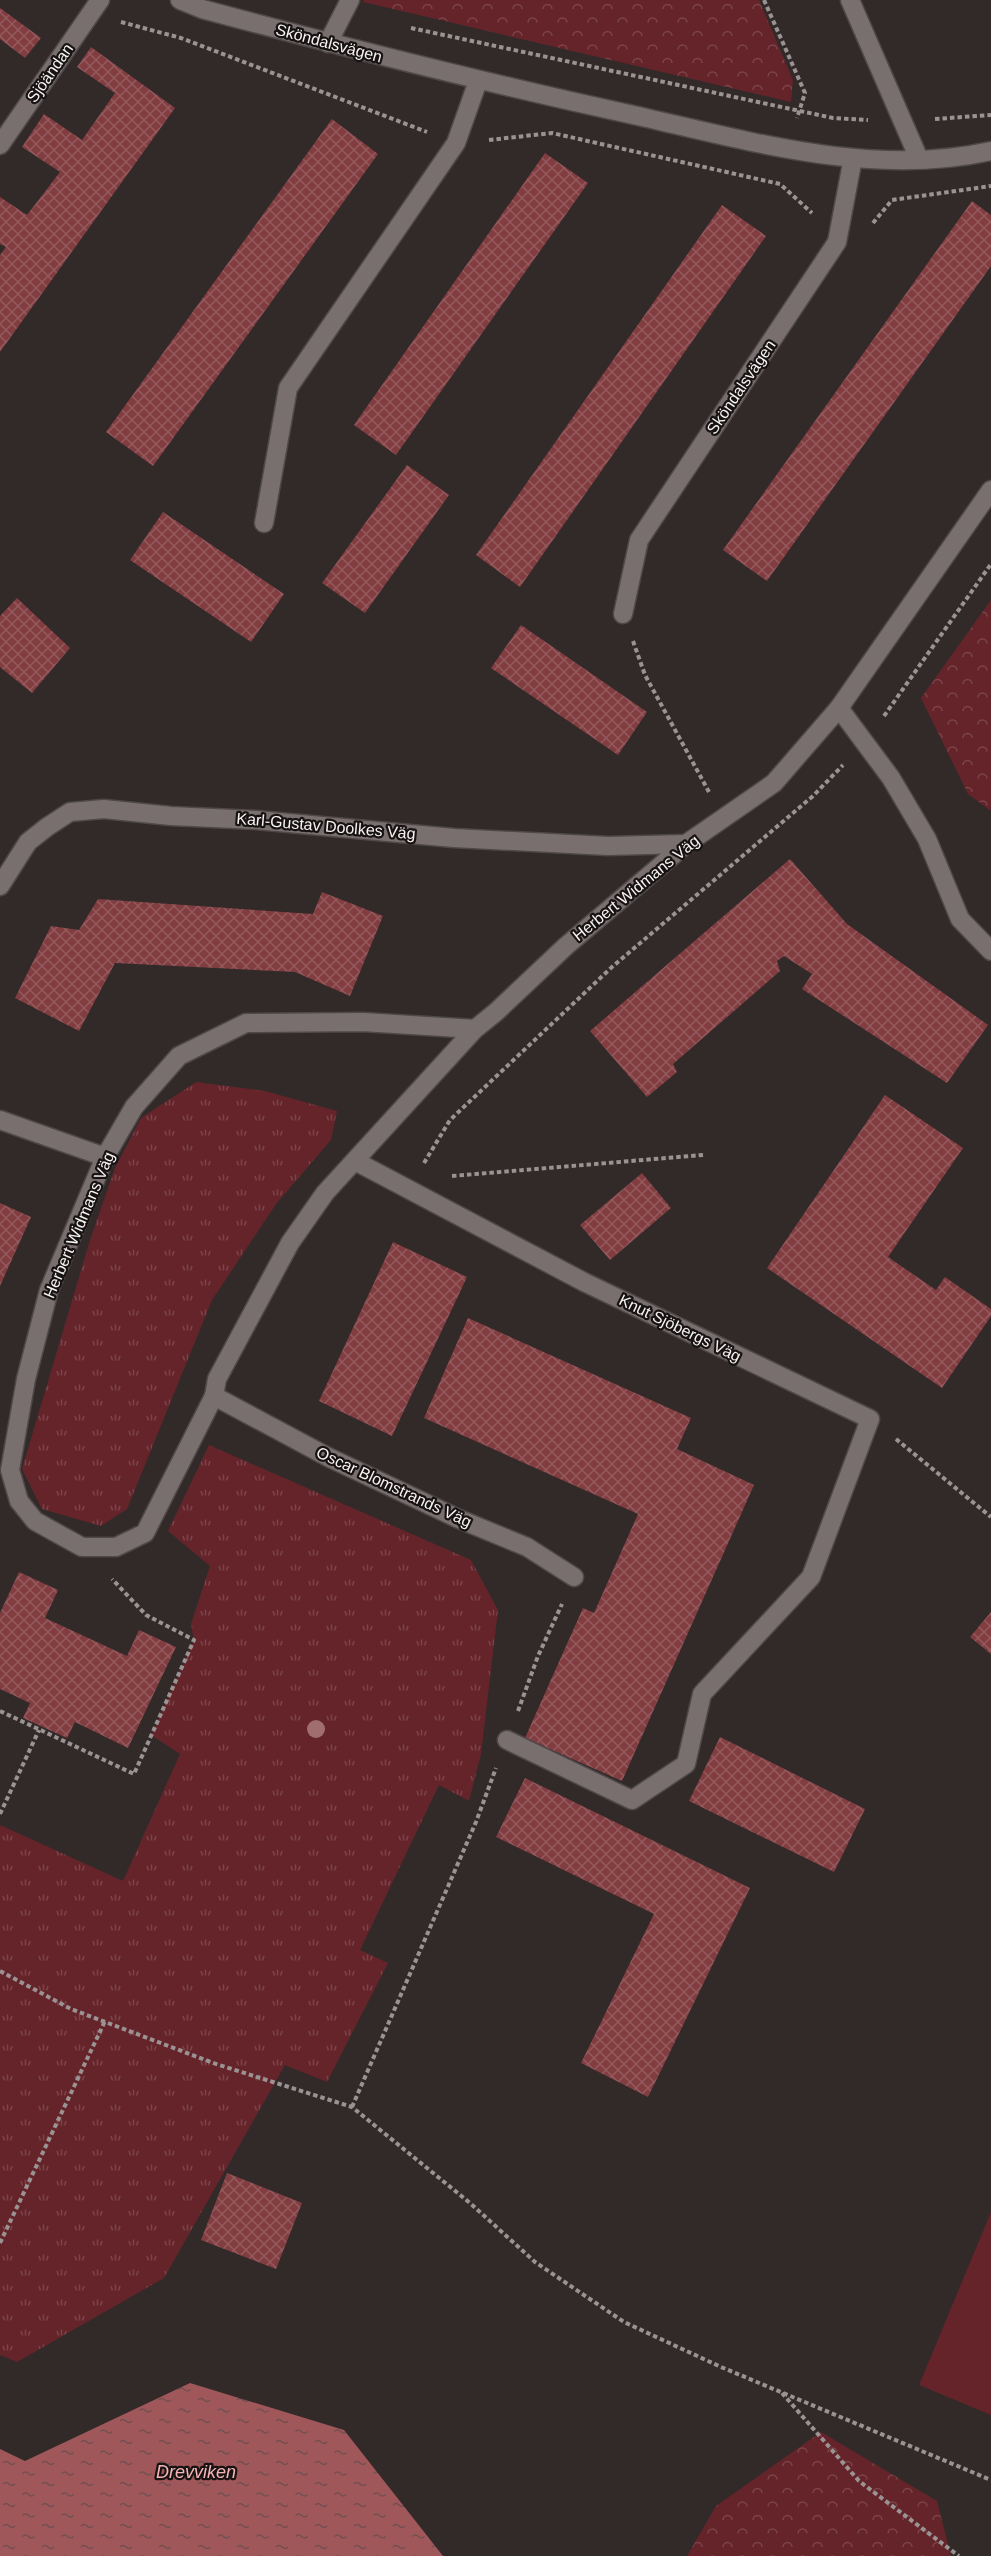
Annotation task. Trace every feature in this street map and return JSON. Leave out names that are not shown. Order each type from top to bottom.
[{"type":"street","name":"Sjöändan","points":[[0,145],[100,0]]},
{"type":"street","name":"Sköndalsvägen","points":[[180,0],[328,43],[478,81],[787,150],[853,158],[919,159],[991,151]]},
{"type":"street","points":[[328,43],[350,0]]},
{"type":"street","points":[[849,0],[919,159]]},
{"type":"street","points":[[264,523],[288,388],[456,143],[478,81]]},
{"type":"street","name":"Sköndalsvägen","points":[[623,614],[639,540],[837,242],[853,158]]},
{"type":"street","name":"Herbert Widmans Väg","points":[[475,1029],[363,1022],[246,1023],[179,1056],[134,1107],[105,1157],[49,1290],[26,1379],[10,1470],[20,1502],[35,1521],[82,1547],[116,1547],[145,1533],[214,1396],[217,1379],[290,1243],[325,1193],[429,1076],[475,1029],[566,946],[686,844],[774,783],[839,708],[991,490]]},
{"type":"street","points":[[839,708],[891,778],[927,839],[960,919],[991,951]]},
{"type":"street","name":"Karl-Gustav Doolkes Väg","points":[[0,886],[28,842],[47,827],[70,812],[104,809],[454,838],[609,846],[686,844]]},
{"type":"street","points":[[0,1120],[105,1157]]},
{"type":"street","name":"Knut Sjöbergs Väg","points":[[355,1161],[584,1282],[870,1419]]},
{"type":"street","name":"Oscar Blomstrands Väg","points":[[214,1396],[328,1456],[459,1519],[527,1547],[574,1577]]},
{"type":"street","points":[[507,1740],[632,1800],[686,1764],[702,1694],[812,1577],[870,1419]]},
{"type":"path","points":[[764,0],[805,93],[787,150]]},
{"type":"path","points":[[85,22],[99,31],[119,22],[181,38],[456,143],[552,133],[780,184],[810,213],[874,223],[892,200],[991,186]]},
{"type":"path","points":[[400,26],[833,118],[903,122],[991,115]]},
{"type":"path","points":[[421,1169],[450,1120],[612,968],[813,796],[865,743],[991,564]]},
{"type":"path","points":[[623,614],[645,675],[709,792],[726,818]]},
{"type":"path","points":[[449,1176],[703,1155]]},
{"type":"path","points":[[870,1419],[991,1516]]},
{"type":"path","points":[[0,1711],[134,1774],[194,1640],[146,1615],[82,1547]]},
{"type":"path","points":[[352,2107],[476,1822],[538,1656],[574,1577]]},
{"type":"path","points":[[0,1814],[39,1730]]},
{"type":"path","points":[[0,1971],[71,2009],[216,2064],[352,2107],[470,2203],[535,2262],[624,2322],[782,2393],[991,2480]]},
{"type":"path","points":[[0,2243],[105,2021]]},
{"type":"path","points":[[782,2393],[859,2481],[959,2556]]},
{"type":"green space","points":[[364,0],[759,0],[793,80],[791,102],[363,2]]},
{"type":"green space","points":[[991,600],[991,811],[968,794],[921,698]]},
{"type":"green space","points":[[196,1082],[265,1091],[337,1111],[331,1140],[276,1204],[212,1300],[127,1509],[101,1526],[42,1509],[22,1469],[90,1240],[115,1168],[141,1118]]},
{"type":"green space","points":[[209,1445],[471,1560],[498,1610],[481,1754],[469,1801],[439,1785],[360,1950],[388,1963],[327,2082],[285,2065],[164,2278],[17,2362],[0,2355],[0,1825],[123,1881],[180,1754],[151,1735],[194,1640],[191,1624],[210,1566],[168,1531]]},
{"type":"green space","points":[[991,2212],[991,2415],[919,2385]]},
{"type":"green space","points":[[821,2432],[937,2501],[951,2556],[687,2556],[716,2506]]},
{"type":"water","name":"Drevviken","points":[[190,2383],[344,2430],[443,2556],[0,2556],[0,2449],[25,2461]]},
{"type":"building","points":[[0,8],[41,38],[25,58],[0,39]]},
{"type":"building","points":[[91,47],[175,108],[0,352],[0,255],[6,247],[0,244],[0,197],[27,215],[60,172],[22,147],[44,114],[82,140],[115,93],[77,67]]},
{"type":"building","points":[[332,119],[378,154],[153,466],[106,432]]},
{"type":"building","points":[[545,153],[588,183],[396,455],[354,425]]},
{"type":"building","points":[[972,201],[991,215],[991,266],[767,581],[723,550]]},
{"type":"building","points":[[722,205],[766,236],[520,587],[476,555]]},
{"type":"building","points":[[407,465],[449,495],[365,613],[322,583]]},
{"type":"building","points":[[163,512],[284,594],[251,642],[130,560]]},
{"type":"building","points":[[17,598],[70,648],[32,693],[0,667],[0,616]]},
{"type":"building","points":[[521,625],[647,712],[618,755],[491,668]]},
{"type":"building","points":[[790,859],[847,924],[988,1025],[947,1083],[802,989],[812,974],[784,956],[777,961],[780,971],[673,1064],[677,1072],[647,1097],[590,1031]]},
{"type":"building","points":[[322,892],[383,916],[350,996],[295,972],[115,963],[79,1031],[15,998],[51,926],[79,930],[98,899],[313,914]]},
{"type":"building","points":[[885,1095],[963,1148],[888,1257],[936,1290],[945,1277],[991,1309],[991,1316],[942,1388],[767,1268]]},
{"type":"building","points":[[642,1173],[671,1208],[610,1260],[580,1225]]},
{"type":"building","points":[[0,1203],[31,1217],[0,1286]]},
{"type":"building","points":[[393,1242],[467,1277],[392,1436],[319,1401]]},
{"type":"building","points":[[468,1318],[691,1418],[677,1449],[754,1485],[622,1781],[525,1738],[583,1608],[594,1613],[638,1514],[424,1418]]},
{"type":"building","points":[[19,1572],[58,1590],[45,1618],[127,1656],[139,1630],[176,1647],[128,1748],[75,1722],[67,1738],[23,1718],[30,1703],[0,1689],[0,1613]]},
{"type":"building","points":[[991,1612],[991,1654],[970,1637]]},
{"type":"building","points":[[720,1737],[865,1809],[834,1872],[689,1801]]},
{"type":"building","points":[[525,1778],[750,1888],[648,2097],[581,2063],[654,1914],[496,1837]]},
{"type":"building","points":[[227,2173],[302,2203],[276,2269],[201,2240]]}]
